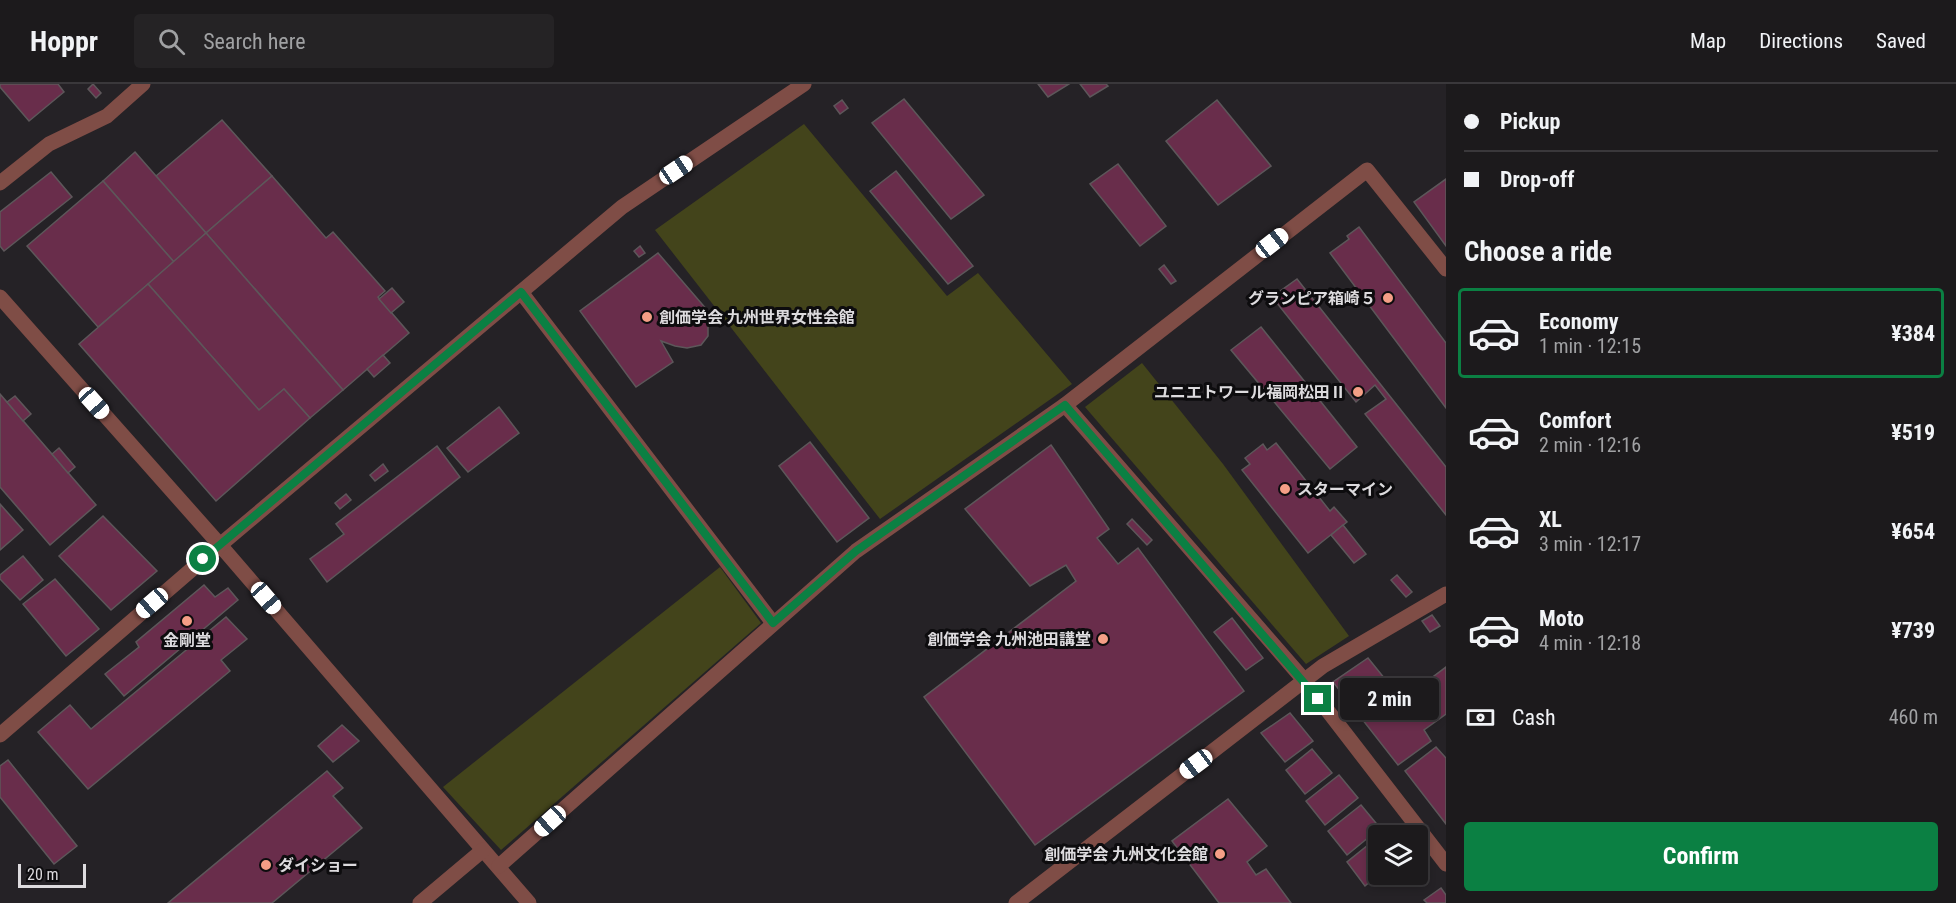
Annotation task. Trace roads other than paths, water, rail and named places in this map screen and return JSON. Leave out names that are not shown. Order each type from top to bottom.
[{"type":"street","points":[[0,183],[49,144],[107,116],[143,84]]},
{"type":"street","points":[[0,735],[220,545],[622,207],[804,84]]},
{"type":"street","points":[[499,866],[856,551],[1065,405],[1366,170],[1446,270]]},
{"type":"street","points":[[521,292],[773,623]]},
{"type":"street","points":[[0,297],[220,545],[529,903]]},
{"type":"street","points":[[1065,405],[1304,680],[1446,864]]},
{"type":"street","points":[[1016,903],[1323,666],[1446,594]]},
{"type":"street","points":[[420,903],[483,850]]},
{"type":"place","name":"グランピア箱崎５","points":[[1388,298]]},
{"type":"place","name":"創価学会 九州世界女性会館","points":[[647,317]]},
{"type":"place","name":"ユニエトワール福岡松田Ⅱ","points":[[1358,392]]},
{"type":"place","name":"スターマイン","points":[[1285,489]]},
{"type":"place","name":"金剛堂","points":[[187,621]]},
{"type":"place","name":"創価学会 九州池田講堂","points":[[1103,639]]},
{"type":"place","name":"創価学会 九州文化会館","points":[[1220,854]]},
{"type":"place","name":"ダイショー","points":[[266,865]]}]
